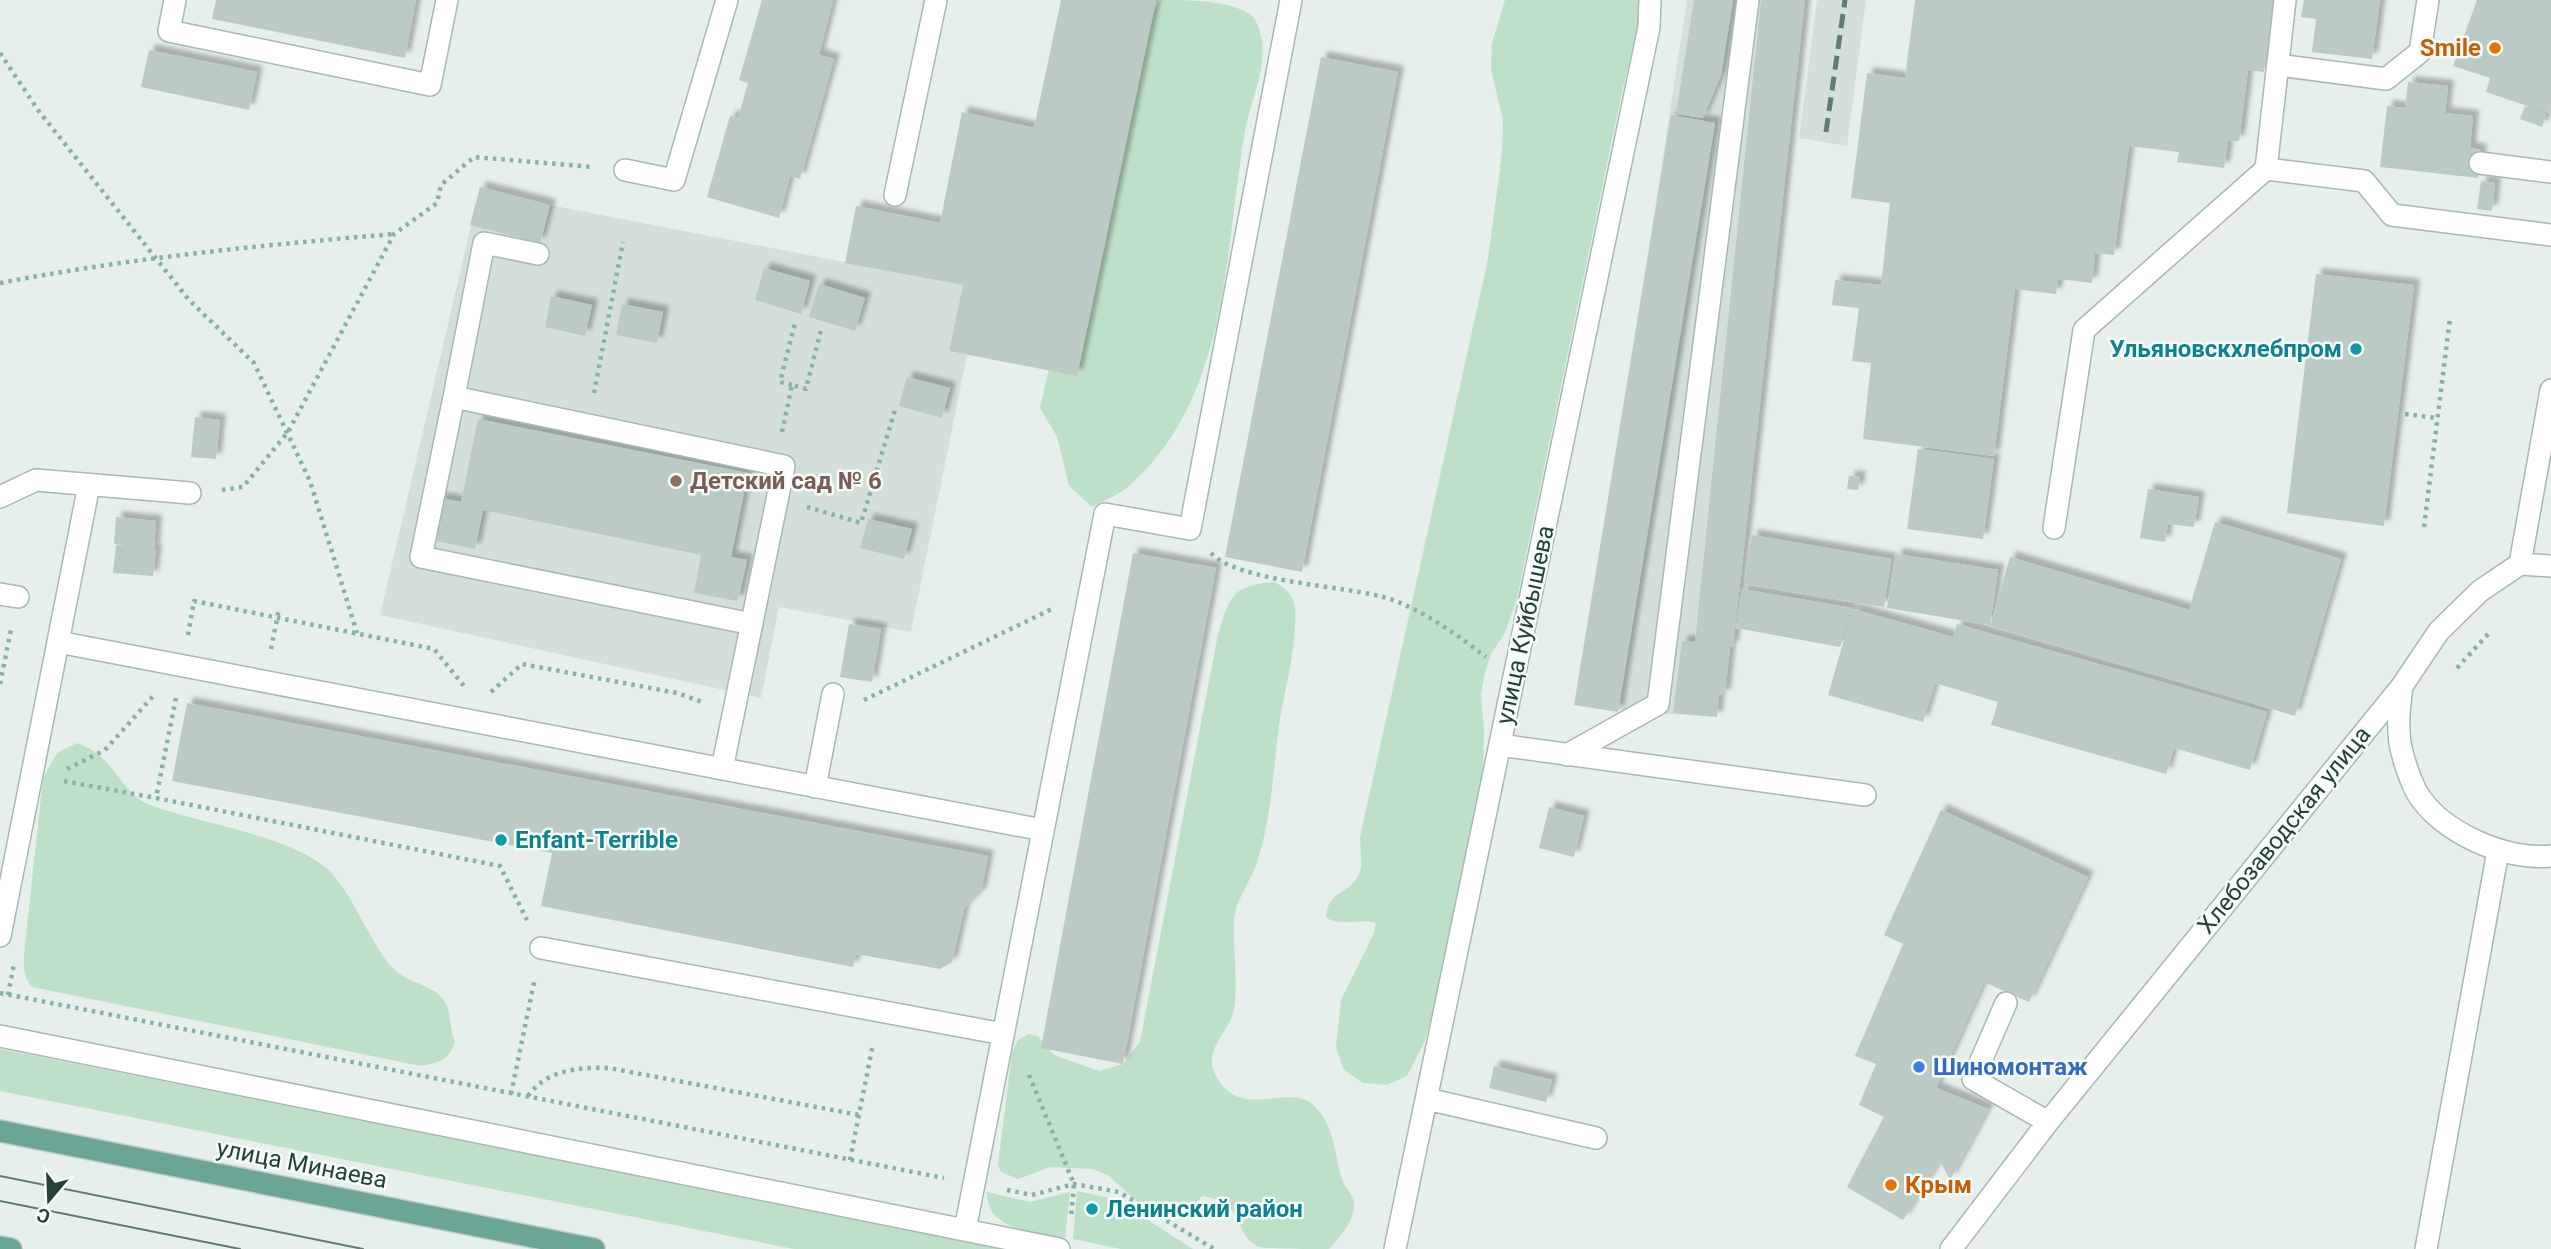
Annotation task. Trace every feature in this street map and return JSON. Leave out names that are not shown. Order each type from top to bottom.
[{"type":"main road","name":"улица Минаева","points":[[0,1131],[594,1249]]},
{"type":"main road","points":[[0,1247],[11,1249]]},
{"type":"street","points":[[175,0],[169,31],[430,85],[447,0]]},
{"type":"street","points":[[625,170],[674,180],[727,0]]},
{"type":"street","points":[[895,195],[936,0]]},
{"type":"street","points":[[965,1230],[1105,514],[1190,529],[1291,0]]},
{"type":"street","name":"улица Куйбышева","points":[[1395,1249],[1649,27],[1650,0]]},
{"type":"street","points":[[1567,755],[1658,704],[1748,0]]},
{"type":"street","points":[[2054,528],[2084,330],[2266,169],[2285,0]]},
{"type":"street","points":[[2278,65],[2386,79],[2420,52],[2428,0]]},
{"type":"street","points":[[2480,163],[2551,172]]},
{"type":"street","points":[[2266,169],[2364,181],[2392,215],[2551,235]]},
{"type":"street","points":[[538,254],[484,243],[421,557],[752,624]]},
{"type":"street","points":[[2551,390],[2520,565],[2551,566]]},
{"type":"street","points":[[454,397],[784,466],[722,769]]},
{"type":"street","points":[[0,497],[36,480],[190,494]]},
{"type":"street","points":[[0,936],[89,485]]},
{"type":"street","name":"Хлебозаводская улица","points":[[1951,1249],[2048,1122],[2402,686],[2439,631],[2480,591],[2520,565]]},
{"type":"street","points":[[58,642],[1043,830]]},
{"type":"street","points":[[2402,686],[2398,718],[2402,753],[2417,792],[2439,815],[2467,836],[2498,851],[2528,858],[2551,856]]},
{"type":"street","points":[[815,787],[833,694]]},
{"type":"street","points":[[1500,746],[1865,795]]},
{"type":"street","points":[[2426,1249],[2498,851]]},
{"type":"street","points":[[541,947],[1003,1034]]},
{"type":"street","points":[[2006,1003],[1973,1079],[2048,1122]]},
{"type":"street","points":[[0,1036],[1059,1249]]},
{"type":"street","points":[[1427,1099],[1597,1138]]},
{"type":"path","points":[[0,52],[38,110],[189,300],[254,363],[310,481],[357,633]]},
{"type":"path","points":[[190,494],[243,487],[288,432],[394,234],[437,203],[441,186],[474,157],[625,170]]},
{"type":"path","points":[[0,283],[156,257],[394,234]]},
{"type":"path","points":[[587,424],[623,242]]},
{"type":"path","points":[[2424,527],[2450,318]]},
{"type":"path","points":[[794,323],[780,382],[806,389],[821,330]]},
{"type":"path","points":[[775,464],[792,385]]},
{"type":"path","points":[[777,499],[861,523],[895,410]]},
{"type":"path","points":[[2405,414],[2437,418]]},
{"type":"path","points":[[1190,529],[1218,560],[1242,570],[1391,599],[1449,628],[1514,679]]},
{"type":"path","points":[[829,717],[1090,590]]},
{"type":"path","points":[[0,684],[9,596]]},
{"type":"path","points":[[156,798],[194,601],[435,649],[467,690]]},
{"type":"path","points":[[266,681],[279,609]]},
{"type":"path","points":[[478,692],[489,694],[523,664],[677,693],[734,713]]},
{"type":"path","points":[[62,772],[105,750],[182,665]]},
{"type":"path","points":[[51,778],[500,866],[541,947],[511,1094]]},
{"type":"path","points":[[8,995],[16,954]]},
{"type":"path","points":[[0,993],[1032,1195],[1074,1184],[1119,1192],[1214,1249]]},
{"type":"path","points":[[850,1160],[880,1011]]},
{"type":"path","points":[[528,1096],[536,1084],[556,1074],[581,1067],[609,1068],[859,1115]]},
{"type":"path","points":[[1028,1073],[1074,1184]]},
{"type":"shaded area","points":[[1687,0],[1805,0],[1733,647],[1730,647],[1725,695],[1719,695],[1717,717],[1626,711],[1579,703]]},
{"type":"shaded area","points":[[1817,0],[1866,0],[1847,146],[1799,138]]},
{"type":"shaded area","name":"Детский сад № 6","points":[[480,187],[550,205],[963,285],[949,351],[967,355],[911,632],[779,607],[761,698],[380,615]]},
{"type":"green space","points":[[1160,0],[1211,2],[1246,12],[1254,18],[1260,32],[1262,60],[1245,131],[1226,273],[1205,366],[1187,410],[1162,450],[1129,486],[1092,507],[1069,486],[1057,437],[1040,408],[1056,337],[1137,38]]},
{"type":"green space","points":[[1505,0],[1644,0],[1622,92],[1517,598],[1505,633],[1492,652],[1485,672],[1481,695],[1484,730],[1483,787],[1441,986],[1424,1043],[1407,1076],[1387,1085],[1363,1083],[1344,1070],[1336,1047],[1341,1000],[1374,933],[1376,923],[1332,921],[1326,918],[1327,909],[1334,897],[1349,887],[1360,872],[1360,837],[1488,259],[1502,153],[1503,120],[1491,69],[1492,43]]},
{"type":"green space","points":[[1274,582],[1289,592],[1293,600],[1293,651],[1280,719],[1266,830],[1256,865],[1235,916],[1235,1004],[1230,1021],[1214,1051],[1212,1067],[1227,1090],[1240,1097],[1253,1100],[1295,1098],[1307,1101],[1324,1118],[1342,1180],[1354,1203],[1349,1222],[1329,1249],[1259,1247],[1245,1235],[1233,1212],[1226,1205],[1202,1196],[1184,1217],[1163,1219],[1140,1204],[1109,1176],[1092,1169],[1051,1167],[1018,1179],[1001,1172],[998,1165],[1012,1053],[1018,1040],[1028,1034],[1038,1036],[1054,1055],[1099,1071],[1123,1064],[1140,1042],[1218,634],[1235,594],[1249,586]]},
{"type":"green space","points":[[77,743],[101,757],[138,799],[148,804],[274,841],[320,863],[342,887],[388,963],[401,975],[435,992],[445,1002],[455,1041],[447,1057],[439,1062],[421,1066],[32,987],[25,972],[24,956],[43,778],[57,753]]},
{"type":"green space","points":[[0,1049],[1013,1249],[794,1249],[0,1091]]},
{"type":"green space","points":[[1077,1191],[1115,1199],[1193,1249],[1121,1249],[1073,1239]]},
{"type":"green space","points":[[987,1192],[1030,1202],[1070,1192],[1065,1238],[1028,1232],[1004,1222],[995,1215],[989,1205]]},
{"type":"building","points":[[216,0],[416,0],[405,58],[212,19]]},
{"type":"building","points":[[762,0],[833,0],[819,55],[834,59],[800,179],[790,176],[779,218],[707,197],[730,116],[738,118],[748,83],[739,80]]},
{"type":"building","points":[[1061,0],[1156,0],[1077,376],[949,351],[963,285],[845,263],[856,206],[940,223],[962,112],[1034,128]]},
{"type":"building","points":[[1694,0],[1733,0],[1721,75],[1703,118],[1676,114]]},
{"type":"building","points":[[1761,0],[1805,0],[1733,647],[1730,647],[1725,695],[1719,695],[1717,717],[1673,713],[1682,641],[1695,642]]},
{"type":"building","points":[[1915,0],[2274,0],[2264,72],[2248,70],[2239,141],[2228,141],[2224,168],[2177,162],[2179,152],[2129,146],[2114,255],[2095,253],[2092,283],[2058,279],[2056,294],[2015,289],[1994,456],[1863,439],[1871,363],[1852,361],[1859,308],[1832,305],[1835,280],[1881,285],[1890,203],[1851,198],[1867,73],[1905,78]]},
{"type":"building","points":[[2304,0],[2380,0],[2372,59],[2312,52],[2316,19],[2301,17]]},
{"type":"building","points":[[2477,0],[2551,0],[2551,104],[2548,113],[2486,92],[2490,78],[2453,66]]},
{"type":"building","points":[[149,50],[257,72],[249,110],[141,87]]},
{"type":"building","points":[[1321,57],[1398,72],[1302,572],[1225,557]]},
{"type":"building","points":[[2408,82],[2448,86],[2445,113],[2473,116],[2470,148],[2481,150],[2478,178],[2380,167],[2387,106],[2405,108]]},
{"type":"building","points":[[2525,106],[2546,114],[2542,127],[2520,119]]},
{"type":"building","points":[[1671,115],[1715,123],[1618,712],[1574,705]]},
{"type":"building","points":[[2481,181],[2495,183],[2492,211],[2477,209]]},
{"type":"building","points":[[480,187],[550,205],[540,243],[470,225]]},
{"type":"building","points":[[764,268],[810,281],[801,314],[755,300]]},
{"type":"building","name":"Ульяновскхлебпром","points":[[2316,274],[2414,285],[2384,526],[2287,513]]},
{"type":"building","points":[[819,284],[865,298],[855,331],[809,317]]},
{"type":"building","points":[[551,296],[592,305],[585,336],[545,327]]},
{"type":"building","points":[[622,304],[663,312],[657,343],[616,335]]},
{"type":"building","points":[[907,377],[950,388],[942,418],[899,406]]},
{"type":"building","points":[[195,417],[220,420],[216,459],[191,457]]},
{"type":"building","points":[[478,419],[748,473],[731,557],[747,560],[738,601],[694,593],[701,555],[483,510],[475,549],[431,540],[440,498],[461,502]]},
{"type":"building","points":[[1918,449],[1994,459],[1983,539],[1907,529]]},
{"type":"building","points":[[1849,476],[1860,477],[1858,490],[1847,489]]},
{"type":"building","points":[[2148,489],[2199,497],[2194,527],[2168,524],[2165,542],[2140,538]]},
{"type":"building","points":[[116,517],[156,521],[154,548],[114,544]]},
{"type":"building","points":[[868,519],[912,529],[904,559],[860,548]]},
{"type":"building","points":[[2215,522],[2341,559],[2295,716],[1990,626],[2010,557],[2189,610]]},
{"type":"building","points":[[1752,535],[1891,559],[1884,607],[1744,584]]},
{"type":"building","points":[[116,545],[156,549],[153,576],[113,573]]},
{"type":"building","points":[[1133,553],[1216,568],[1123,1064],[1041,1048]]},
{"type":"building","points":[[1896,554],[1998,570],[1990,625],[1887,608]]},
{"type":"building","points":[[1742,589],[1852,608],[1840,647],[1736,628]]},
{"type":"building","points":[[1853,609],[1953,637],[1957,624],[2267,712],[2250,770],[2174,748],[2166,774],[1991,725],[1998,702],[1935,683],[1923,722],[1828,695]]},
{"type":"building","points":[[849,624],[881,629],[872,682],[840,677]]},
{"type":"building","points":[[187,703],[988,856],[981,892],[964,909],[952,962],[940,969],[856,954],[853,967],[541,906],[552,853],[172,781]]},
{"type":"building","points":[[1549,807],[1584,816],[1574,857],[1539,848]]},
{"type":"building","points":[[1941,810],[2088,877],[2029,1002],[1984,982],[1936,1088],[1988,1109],[1950,1180],[1940,1161],[1903,1220],[1847,1187],[1884,1117],[1859,1105],[1876,1064],[1855,1056],[1903,944],[1884,935]]},
{"type":"building","points":[[1494,1066],[1552,1080],[1546,1102],[1489,1088]]},
{"type":"tram line","points":[[0,1176],[363,1249]]},
{"type":"tram line","points":[[0,1201],[240,1249]]},
{"type":"railway","points":[[1826,132],[1845,0]]},
{"type":"place","name":"Smile","points":[[2495,48]]},
{"type":"place","name":"Ульяновскхлебпром","points":[[2356,349]]},
{"type":"place","name":"Детский сад № 6","points":[[676,481]]},
{"type":"place","name":"Enfant-Terrible","points":[[501,840]]},
{"type":"place","name":"Шиномонтаж","points":[[1919,1067]]},
{"type":"place","name":"Крым","points":[[1891,1185]]},
{"type":"place","name":"Ленинский район","points":[[1092,1209]]}]
